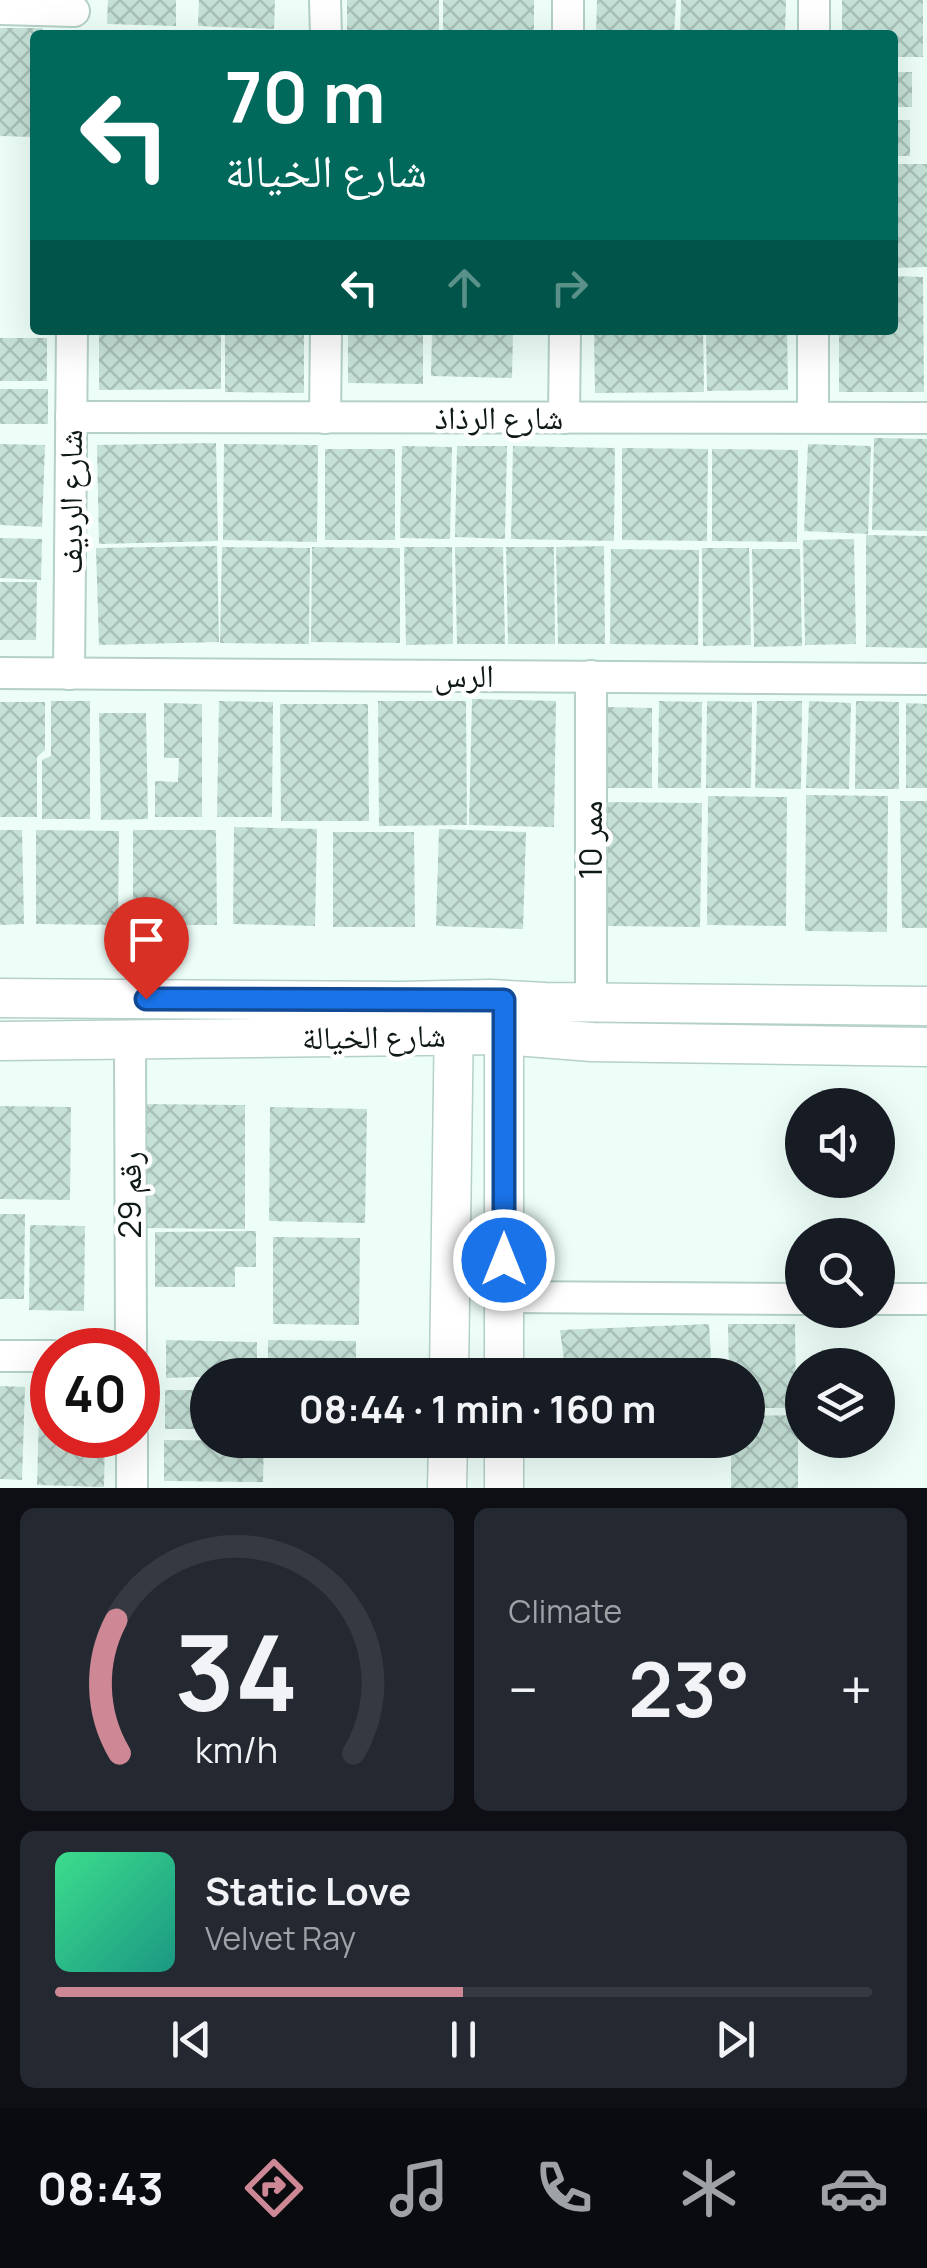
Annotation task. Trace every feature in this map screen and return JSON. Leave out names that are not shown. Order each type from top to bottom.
[{"type":"street","points":[[326,0],[326,30]]},
{"type":"street","points":[[568,0],[568,30]]},
{"type":"street","points":[[814,0],[814,30]]},
{"type":"street","points":[[0,9],[74,15]]},
{"type":"street","name":"شارع الرديف","points":[[70,674],[72,335]]},
{"type":"street","points":[[325,418],[326,335]]},
{"type":"street","points":[[564,418],[565,335]]},
{"type":"street","points":[[812,417],[813,335]]},
{"type":"street","name":"شارع الرذاذ","points":[[71,417],[927,418]]},
{"type":"street","name":"الرس","points":[[0,674],[927,678]]},
{"type":"street","name":"ممر 10","points":[[586,1003],[591,676]]},
{"type":"street","name":"شارع الخيالة","points":[[0,998],[364,1019],[504,1018],[586,1003],[927,1006]]},
{"type":"street","points":[[586,1003],[549,1012],[545,1018],[553,1031],[592,1042]]},
{"type":"street","points":[[449,1358],[454,1018]]},
{"type":"street","points":[[504,1018],[504,1358]]},
{"type":"street","name":"شارع الخيالة","points":[[504,1018],[592,1042],[927,1047]]},
{"type":"street","name":"شارع الخيالة","points":[[0,1041],[130,1040],[364,1019]]},
{"type":"street","name":"رقم 29","points":[[130,1040],[132,1328]]},
{"type":"street","points":[[504,1298],[785,1299]]},
{"type":"street","points":[[895,1299],[927,1299]]},
{"type":"street","points":[[0,1356],[30,1356]]},
{"type":"street","points":[[132,1458],[132,1488]]},
{"type":"street","points":[[447,1488],[448,1458]]},
{"type":"street","points":[[504,1458],[504,1488]]},
{"type":"building","points":[[108,0],[176,0],[176,26],[107,24]]},
{"type":"building","points":[[199,0],[275,0],[274,29],[198,26]]},
{"type":"building","points":[[347,0],[439,0],[439,30],[347,30]]},
{"type":"building","points":[[443,0],[534,0],[534,30],[443,30]]},
{"type":"building","points":[[597,0],[676,0],[674,30],[596,30]]},
{"type":"building","points":[[681,0],[786,0],[785,30],[680,30]]},
{"type":"building","points":[[842,0],[923,0],[923,57],[898,57],[898,30],[842,30]]},
{"type":"building","points":[[0,28],[43,28],[30,30],[30,137],[0,136]]},
{"type":"building","points":[[898,72],[912,72],[912,107],[898,107]]},
{"type":"building","points":[[898,120],[910,120],[910,156],[898,156]]},
{"type":"building","points":[[898,164],[927,164],[927,267],[898,268]]},
{"type":"building","points":[[898,276],[923,277],[924,392],[839,392],[839,335],[898,335]]},
{"type":"building","points":[[99,335],[221,335],[221,389],[99,390]]},
{"type":"building","points":[[225,335],[304,335],[304,393],[225,392]]},
{"type":"building","points":[[348,335],[423,335],[423,384],[348,383]]},
{"type":"building","points":[[432,335],[513,335],[512,378],[431,376]]},
{"type":"building","points":[[594,335],[703,335],[704,392],[595,393]]},
{"type":"building","points":[[706,335],[787,335],[788,390],[707,391]]},
{"type":"building","points":[[0,338],[47,338],[47,381],[0,381]]},
{"type":"building","points":[[0,389],[48,389],[48,424],[0,424]]},
{"type":"building","points":[[874,438],[927,439],[927,531],[872,530]]},
{"type":"building","points":[[216,443],[218,541],[99,544],[97,445]]},
{"type":"building","points":[[0,444],[45,445],[42,527],[0,525]]},
{"type":"building","points":[[224,444],[318,445],[317,542],[223,540]]},
{"type":"building","points":[[808,444],[871,446],[868,534],[804,531]]},
{"type":"building","points":[[402,446],[452,447],[450,539],[400,538]]},
{"type":"building","points":[[457,446],[507,446],[505,539],[455,537]]},
{"type":"building","points":[[513,446],[615,448],[614,541],[511,539]]},
{"type":"building","points":[[622,448],[708,449],[707,541],[622,540]]},
{"type":"building","points":[[325,449],[395,449],[395,540],[325,540]]},
{"type":"building","points":[[712,449],[798,450],[797,542],[712,541]]},
{"type":"building","points":[[866,535],[927,536],[927,648],[866,647]]},
{"type":"building","points":[[0,538],[42,539],[41,580],[0,578]]},
{"type":"building","points":[[854,539],[856,644],[805,645],[803,540]]},
{"type":"building","points":[[217,546],[219,642],[99,645],[96,548]]},
{"type":"building","points":[[604,546],[605,644],[558,644],[556,547]]},
{"type":"building","points":[[222,547],[310,548],[309,644],[220,643]]},
{"type":"building","points":[[312,547],[400,548],[400,643],[311,642]]},
{"type":"building","points":[[404,547],[452,547],[453,644],[406,645]]},
{"type":"building","points":[[455,547],[503,547],[505,644],[457,644]]},
{"type":"building","points":[[506,547],[554,547],[555,644],[508,644]]},
{"type":"building","points":[[702,548],[749,548],[751,645],[703,646]]},
{"type":"building","points":[[611,549],[699,550],[698,645],[610,644]]},
{"type":"building","points":[[752,549],[800,549],[802,646],[754,647]]},
{"type":"building","points":[[0,582],[37,582],[36,640],[0,640]]},
{"type":"building","points":[[472,699],[556,701],[554,827],[469,825]]},
{"type":"building","points":[[51,701],[90,701],[90,819],[42,819],[42,760],[51,756]]},
{"type":"building","points":[[219,701],[273,702],[272,817],[217,817]]},
{"type":"building","points":[[378,701],[466,701],[467,825],[379,826]]},
{"type":"building","points":[[659,701],[702,702],[701,788],[658,788]]},
{"type":"building","points":[[707,701],[752,702],[751,788],[706,788]]},
{"type":"building","points":[[757,701],[802,701],[801,789],[755,788]]},
{"type":"building","points":[[809,701],[851,703],[849,789],[806,788]]},
{"type":"building","points":[[856,701],[899,702],[899,789],[855,789]]},
{"type":"building","points":[[0,702],[45,702],[45,750],[37,757],[37,817],[0,817]]},
{"type":"building","points":[[164,703],[202,704],[202,817],[155,817],[155,781],[178,782],[179,758],[164,758]]},
{"type":"building","points":[[906,703],[927,704],[927,788],[906,788]]},
{"type":"building","points":[[280,704],[368,704],[369,821],[281,821]]},
{"type":"building","points":[[606,707],[652,708],[652,788],[605,788]]},
{"type":"building","points":[[99,713],[146,713],[148,819],[101,820]]},
{"type":"building","points":[[806,795],[888,796],[887,932],[805,931]]},
{"type":"building","points":[[708,796],[787,797],[786,926],[707,925]]},
{"type":"building","points":[[900,801],[927,801],[927,928],[902,928]]},
{"type":"building","points":[[605,802],[702,803],[700,927],[604,926]]},
{"type":"building","points":[[234,827],[317,829],[315,926],[233,924]]},
{"type":"building","points":[[439,829],[526,832],[523,929],[436,926]]},
{"type":"building","points":[[0,830],[22,830],[24,924],[0,925]]},
{"type":"building","points":[[36,830],[119,831],[118,925],[36,924]]},
{"type":"building","points":[[133,830],[216,830],[217,925],[133,925]]},
{"type":"building","points":[[333,832],[414,832],[415,927],[333,927]]},
{"type":"building","points":[[142,1104],[245,1105],[245,1229],[142,1228]]},
{"type":"building","points":[[0,1106],[71,1107],[70,1200],[0,1199]]},
{"type":"building","points":[[270,1107],[367,1109],[365,1223],[269,1221]]},
{"type":"building","points":[[0,1214],[25,1214],[24,1299],[0,1299]]},
{"type":"building","points":[[30,1225],[85,1226],[84,1311],[29,1310]]},
{"type":"building","points":[[256,1231],[256,1267],[235,1267],[235,1287],[155,1287],[155,1232]]},
{"type":"building","points":[[273,1237],[360,1238],[359,1325],[273,1324]]},
{"type":"building","points":[[709,1324],[711,1358],[564,1358],[560,1330]]},
{"type":"building","points":[[728,1324],[785,1324],[785,1328],[795,1328],[795,1348],[785,1348],[785,1408],[765,1408],[765,1358],[729,1358]]},
{"type":"building","points":[[166,1340],[257,1342],[257,1358],[190,1358],[190,1377],[166,1378]]},
{"type":"building","points":[[268,1340],[356,1341],[356,1358],[268,1358]]},
{"type":"building","points":[[0,1386],[25,1387],[22,1480],[0,1479]]},
{"type":"building","points":[[165,1390],[190,1390],[190,1429],[165,1429]]},
{"type":"building","points":[[785,1415],[785,1458],[798,1458],[798,1488],[731,1488],[731,1458],[765,1458],[765,1416]]},
{"type":"building","points":[[164,1440],[190,1440],[190,1458],[264,1458],[263,1482],[164,1481]]},
{"type":"building","points":[[38,1458],[105,1458],[104,1487],[37,1485]]},
{"type":"route","points":[[146,999],[504,1000],[504,1260]]}]
